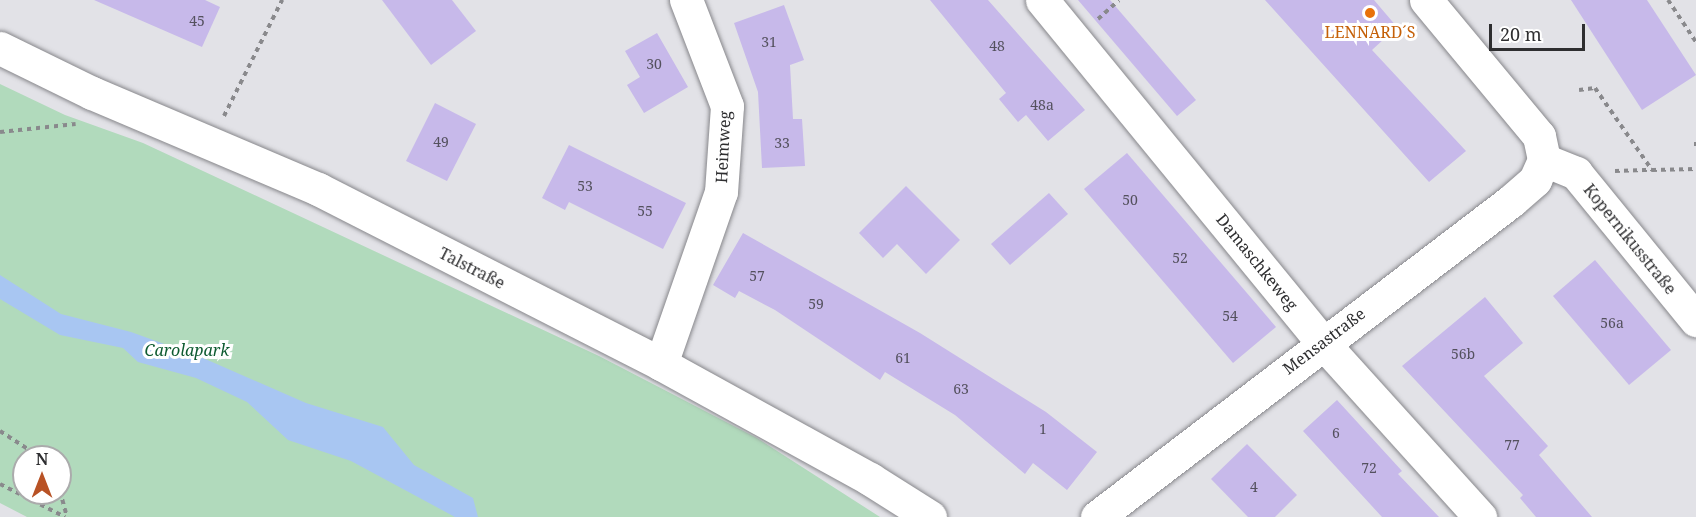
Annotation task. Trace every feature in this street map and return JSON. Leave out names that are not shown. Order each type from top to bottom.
[{"type":"street","name":"Heimweg","points":[[661,364],[721,192],[727,106],[686,0]]},
{"type":"street","name":"Damaschkeweg","points":[[1042,0],[1322,342],[1479,517]]},
{"type":"street","points":[[1426,0],[1539,136],[1544,160]]},
{"type":"street","name":"Talstraße","points":[[0,48],[92,93],[211,141],[318,189],[661,364],[870,479],[930,517]]},
{"type":"street","name":"Mensastraße","points":[[1097,517],[1322,342],[1511,201],[1535,180],[1544,160]]},
{"type":"street","name":"Kopernikusstraße","points":[[1544,160],[1575,173],[1696,320]]},
{"type":"path","points":[[211,141],[282,0]]},
{"type":"path","points":[[1668,0],[1696,42]]},
{"type":"path","points":[[1579,90],[1595,88],[1652,170]]},
{"type":"path","points":[[0,132],[76,124]]},
{"type":"path","points":[[1696,142],[1696,148]]},
{"type":"path","points":[[1625,171],[1696,169]]},
{"type":"path","points":[[0,431],[22,445]]},
{"type":"path","points":[[0,484],[66,517]]},
{"type":"green space","name":"Carolapark","points":[[0,84],[65,115],[143,143],[599,356],[757,438],[880,517],[27,517],[0,503]]},
{"type":"water","points":[[0,275],[61,314],[131,332],[203,358],[306,403],[383,427],[414,465],[473,498],[478,517],[455,517],[351,461],[288,440],[247,402],[196,378],[138,362],[123,348],[60,335],[0,299]]},
{"type":"building","points":[[94,0],[205,0],[220,7],[202,47]]},
{"type":"building","points":[[382,0],[452,0],[476,31],[431,65]]},
{"type":"building","points":[[930,0],[988,0],[1085,110],[1048,141],[1026,115],[1018,122],[999,99],[1006,93]]},
{"type":"building","points":[[1078,0],[1110,0],[1196,100],[1177,116]]},
{"type":"building","points":[[1265,0],[1374,0],[1397,27],[1372,50],[1466,151],[1429,182]]},
{"type":"building","points":[[1571,0],[1647,0],[1696,75],[1642,110]]},
{"type":"building","points":[[784,5],[804,60],[790,65],[793,119],[802,119],[805,166],[762,168],[758,92],[734,23]]},
{"type":"building","points":[[657,33],[688,87],[644,113],[627,85],[640,77],[625,51]]},
{"type":"building","points":[[435,103],[476,124],[447,181],[406,161]]},
{"type":"building","points":[[569,145],[686,203],[663,249],[569,202],[565,210],[542,198]]},
{"type":"building","points":[[1127,153],[1276,327],[1233,363],[1084,189]]},
{"type":"building","points":[[906,186],[960,240],[926,274],[897,244],[883,258],[859,233]]},
{"type":"building","points":[[1049,193],[1068,214],[1010,265],[991,244]]},
{"type":"building","points":[[743,233],[920,333],[1046,412],[1097,452],[1067,490],[1033,463],[1025,474],[955,415],[885,372],[880,380],[775,310],[739,291],[735,298],[713,285]]},
{"type":"building","points":[[1595,260],[1671,350],[1629,385],[1553,296]]},
{"type":"building","points":[[1485,297],[1523,343],[1484,376],[1548,446],[1539,455],[1592,517],[1536,517],[1520,498],[1523,495],[1402,366]]},
{"type":"building","points":[[1337,400],[1402,471],[1398,474],[1439,517],[1382,517],[1303,431]]},
{"type":"building","points":[[1247,444],[1297,495],[1275,517],[1248,517],[1211,479]]},
{"type":"place","name":"LENNARD´S","points":[[1370,13]]}]
